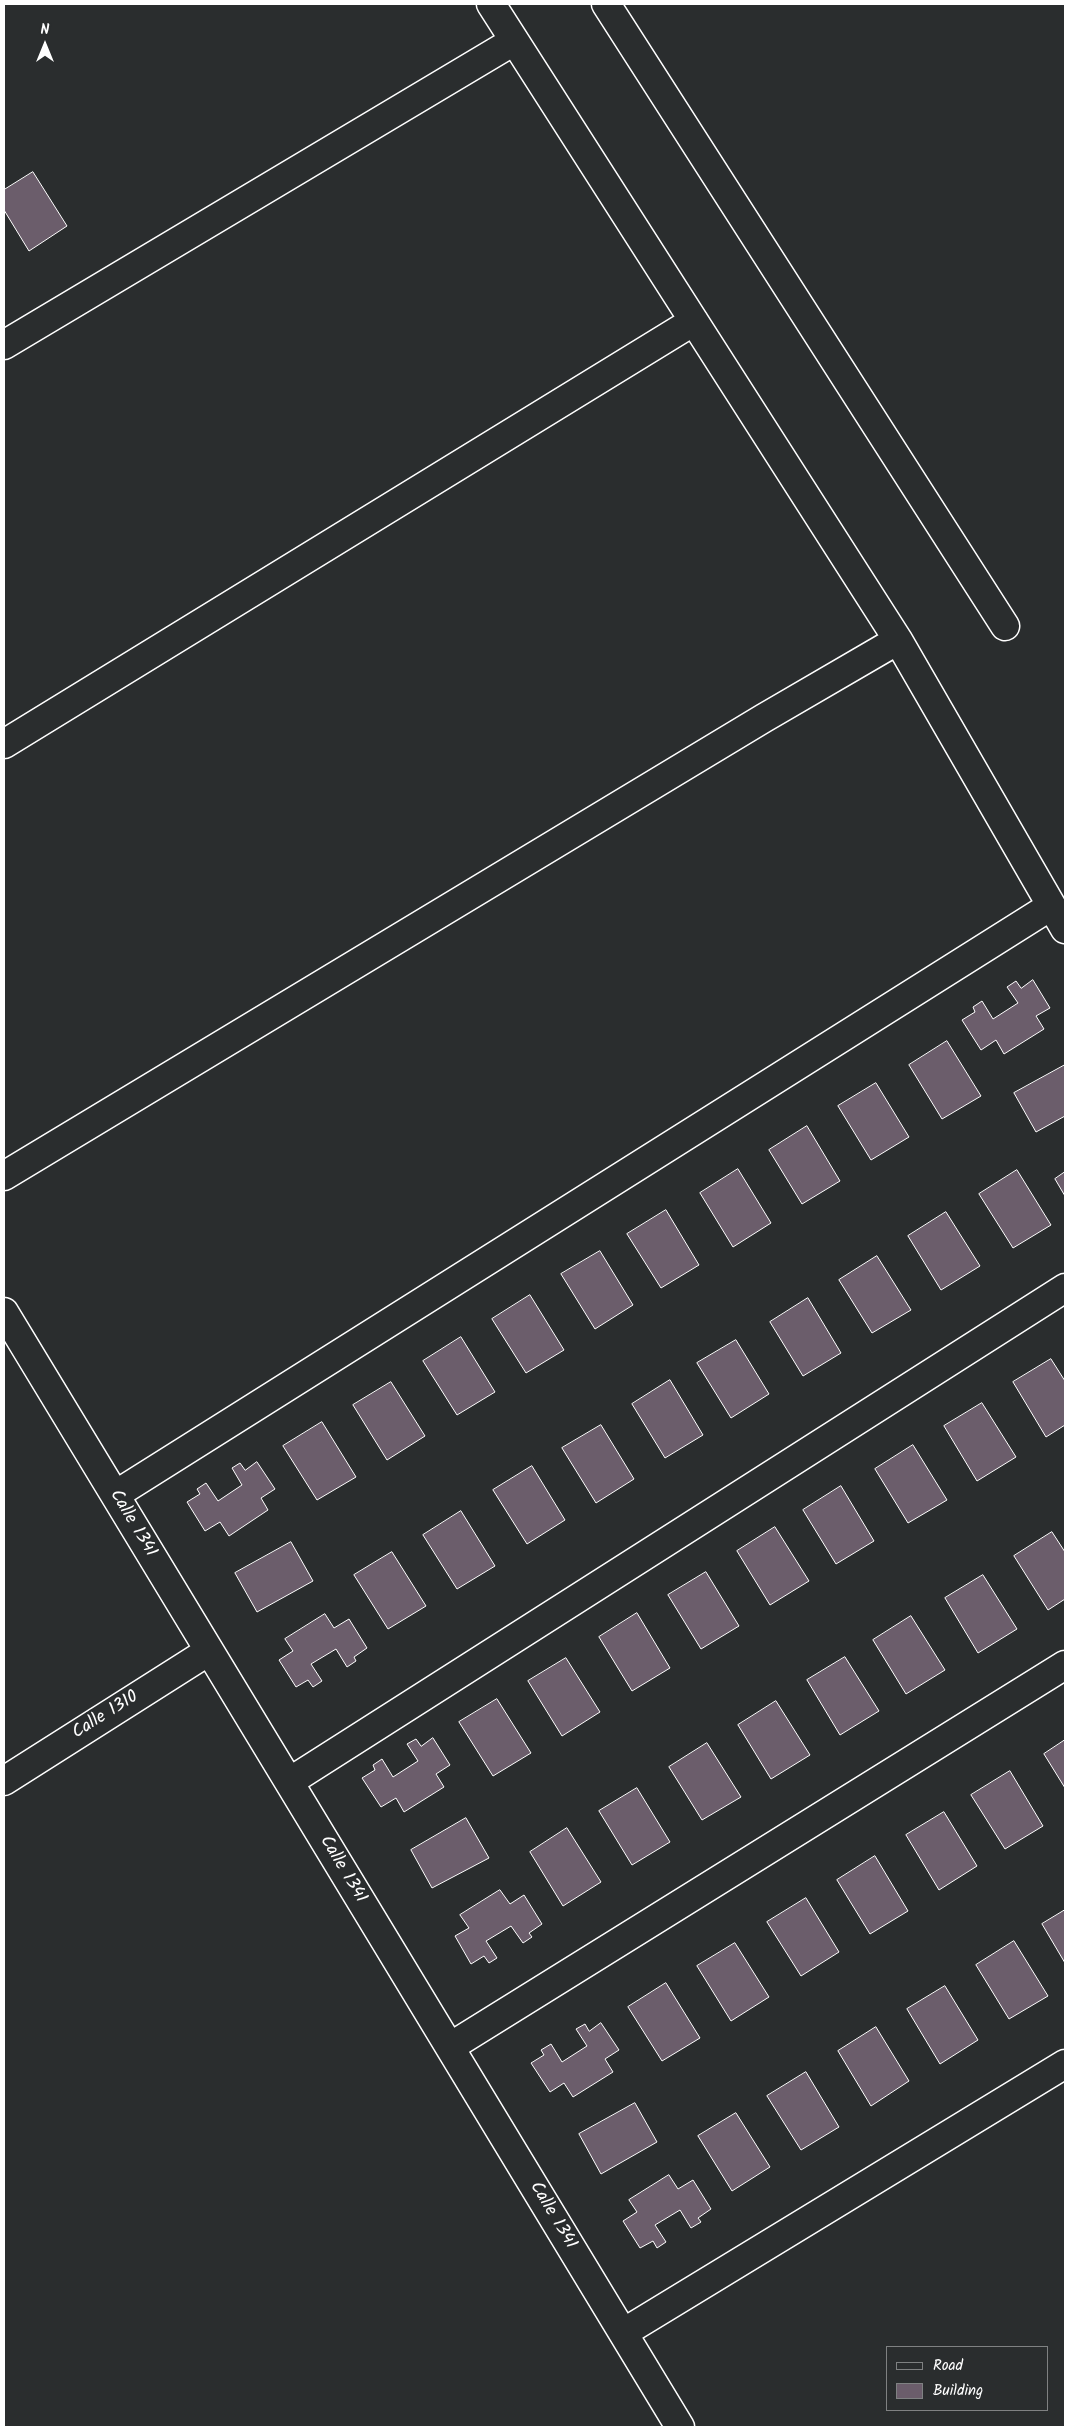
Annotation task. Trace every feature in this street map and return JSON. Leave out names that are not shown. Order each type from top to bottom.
[{"type":"street","points":[[492,4],[898,640],[1065,929]]},
{"type":"street","points":[[606,4],[1006,626]]},
{"type":"street","points":[[4,345],[514,41]]},
{"type":"street","points":[[4,744],[694,321]]},
{"type":"street","points":[[4,1176],[747,728],[898,640]]},
{"type":"street","points":[[115,1495],[1051,906]]},
{"type":"street","points":[[289,1782],[1065,1288]]},
{"type":"street","name":"Calle 1341","points":[[4,1312],[680,2427]]},
{"type":"street","name":"Calle 1310","points":[[4,1781],[209,1651]]},
{"type":"street","points":[[450,2047],[1065,1665]]},
{"type":"street","points":[[623,2333],[1065,2064]]},
{"type":"building","points":[[33,172],[67,226],[29,251],[4,210],[4,190]]},
{"type":"building","points":[[1033,980],[1050,1008],[1036,1016],[1044,1029],[1004,1054],[996,1040],[981,1050],[962,1020],[975,1012],[973,1007],[982,1001],[993,1019],[1018,1003],[1007,987],[1016,981],[1021,988]]},
{"type":"building","points":[[947,1041],[981,1096],[942,1119],[909,1065]]},
{"type":"building","points":[[1065,1065],[1065,1116],[1036,1132],[1014,1093]]},
{"type":"building","points":[[876,1083],[909,1137],[871,1160],[838,1106]]},
{"type":"building","points":[[807,1126],[840,1181],[802,1204],[769,1150]]},
{"type":"building","points":[[738,1169],[771,1223],[733,1247],[700,1193]]},
{"type":"building","points":[[1017,1170],[1051,1225],[1013,1248],[979,1194]]},
{"type":"building","points":[[1065,1172],[1065,1196],[1055,1179]]},
{"type":"building","points":[[666,1210],[699,1265],[661,1288],[627,1234]]},
{"type":"building","points":[[946,1212],[980,1266],[941,1290],[908,1236]]},
{"type":"building","points":[[600,1251],[633,1305],[595,1329],[561,1274]]},
{"type":"building","points":[[877,1256],[911,1310],[872,1333],[839,1280]]},
{"type":"building","points":[[530,1295],[564,1350],[526,1373],[492,1319]]},
{"type":"building","points":[[808,1298],[841,1353],[803,1376],[770,1322]]},
{"type":"building","points":[[461,1337],[495,1392],[457,1415],[423,1361]]},
{"type":"building","points":[[736,1340],[769,1394],[731,1418],[697,1363]]},
{"type":"building","points":[[1051,1359],[1065,1381],[1065,1425],[1046,1437],[1013,1382]]},
{"type":"building","points":[[670,1380],[703,1435],[665,1458],[632,1404]]},
{"type":"building","points":[[391,1382],[425,1436],[387,1460],[353,1405]]},
{"type":"building","points":[[982,1403],[1016,1457],[977,1481],[944,1426]]},
{"type":"building","points":[[322,1422],[356,1477],[317,1500],[283,1446]]},
{"type":"building","points":[[601,1425],[634,1479],[596,1503],[562,1448]]},
{"type":"building","points":[[913,1445],[947,1500],[908,1523],[875,1469]]},
{"type":"building","points":[[257,1462],[275,1489],[261,1498],[268,1510],[229,1536],[220,1522],[205,1531],[187,1502],[200,1494],[197,1489],[206,1483],[218,1501],[242,1485],[232,1468],[240,1463],[245,1470]]},
{"type":"building","points":[[532,1466],[565,1520],[527,1544],[493,1490]]},
{"type":"building","points":[[841,1486],[874,1541],[836,1564],[803,1510]]},
{"type":"building","points":[[461,1511],[495,1566],[457,1589],[423,1535]]},
{"type":"building","points":[[775,1527],[809,1581],[770,1605],[737,1551]]},
{"type":"building","points":[[1052,1532],[1065,1552],[1065,1599],[1048,1610],[1014,1556]]},
{"type":"building","points":[[291,1542],[313,1581],[257,1612],[235,1573]]},
{"type":"building","points":[[392,1552],[426,1606],[388,1629],[354,1575]]},
{"type":"building","points":[[706,1572],[739,1626],[701,1649],[668,1595]]},
{"type":"building","points":[[983,1575],[1017,1629],[978,1653],[945,1598]]},
{"type":"building","points":[[637,1613],[670,1668],[632,1691],[599,1637]]},
{"type":"building","points":[[325,1614],[334,1628],[349,1619],[367,1648],[354,1657],[356,1661],[347,1667],[336,1649],[311,1664],[322,1681],[313,1687],[308,1680],[296,1687],[279,1660],[293,1651],[285,1639]]},
{"type":"building","points":[[911,1616],[945,1670],[906,1694],[873,1640]]},
{"type":"building","points":[[845,1657],[879,1711],[840,1735],[807,1680]]},
{"type":"building","points":[[566,1658],[600,1712],[562,1736],[528,1681]]},
{"type":"building","points":[[497,1699],[531,1753],[493,1776],[459,1722]]},
{"type":"building","points":[[776,1701],[810,1755],[771,1779],[738,1725]]},
{"type":"building","points":[[433,1738],[450,1765],[436,1774],[444,1787],[404,1812],[396,1798],[381,1807],[362,1778],[375,1770],[373,1765],[382,1759],[393,1777],[418,1761],[407,1744],[416,1739],[421,1746]]},
{"type":"building","points":[[1065,1740],[1065,1788],[1044,1754]]},
{"type":"building","points":[[707,1743],[741,1797],[702,1820],[669,1767]]},
{"type":"building","points":[[1010,1771],[1043,1826],[1005,1849],[971,1795]]},
{"type":"building","points":[[637,1788],[670,1842],[632,1865],[599,1811]]},
{"type":"building","points":[[944,1812],[977,1866],[939,1890],[906,1835]]},
{"type":"building","points":[[466,1818],[489,1858],[432,1888],[411,1850]]},
{"type":"building","points":[[567,1828],[601,1882],[563,1906],[530,1852]]},
{"type":"building","points":[[875,1856],[908,1911],[870,1934],[837,1880]]},
{"type":"building","points":[[500,1890],[510,1904],[524,1895],[542,1924],[529,1933],[532,1937],[523,1943],[511,1926],[486,1941],[497,1958],[489,1963],[484,1956],[471,1964],[455,1936],[469,1928],[460,1915]]},
{"type":"building","points":[[806,1898],[839,1952],[801,1976],[767,1922]]},
{"type":"building","points":[[1065,1910],[1065,1963],[1042,1924]]},
{"type":"building","points":[[1014,1941],[1048,1996],[1009,2019],[976,1965]]},
{"type":"building","points":[[735,1943],[769,1997],[731,2021],[697,1966]]},
{"type":"building","points":[[666,1983],[700,2038],[662,2061],[628,2007]]},
{"type":"building","points":[[945,1986],[978,2040],[940,2064],[907,2009]]},
{"type":"building","points":[[601,2023],[619,2050],[605,2059],[613,2072],[573,2097],[564,2083],[550,2092],[531,2063],[544,2055],[541,2050],[551,2044],[562,2062],[587,2046],[576,2029],[585,2024],[589,2031]]},
{"type":"building","points":[[876,2027],[909,2081],[871,2106],[838,2051]]},
{"type":"building","points":[[806,2072],[839,2127],[801,2150],[767,2096]]},
{"type":"building","points":[[635,2103],[657,2142],[601,2174],[579,2134]]},
{"type":"building","points":[[736,2113],[770,2167],[732,2191],[698,2136]]},
{"type":"building","points":[[669,2175],[678,2189],[693,2180],[711,2209],[698,2218],[701,2222],[691,2228],[680,2210],[655,2225],[666,2242],[657,2248],[653,2241],[640,2248],[623,2221],[637,2212],[629,2200]]}]
